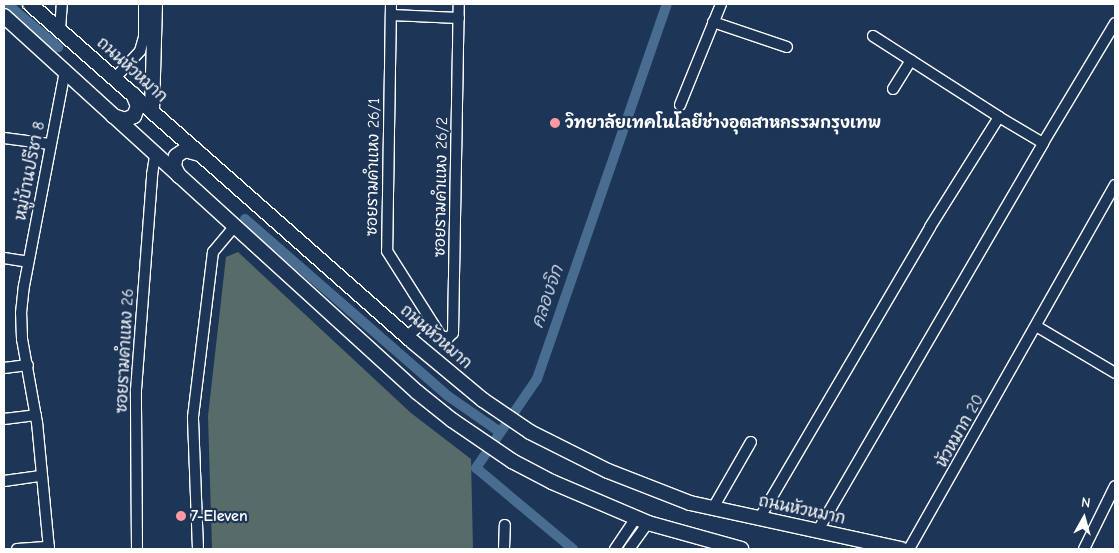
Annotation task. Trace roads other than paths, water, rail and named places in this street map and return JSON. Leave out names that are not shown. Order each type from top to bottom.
[{"type":"main road","name":"ถนนหัวหมาก","points":[[30,4],[407,336],[468,388],[530,432],[628,480],[713,508],[882,547],[901,549]]},
{"type":"main road","points":[[152,111],[155,4]]},
{"type":"main road","points":[[4,16],[234,227],[417,392],[452,420],[512,461],[552,482],[642,520],[741,549]]},
{"type":"main road","points":[[113,116],[125,120],[134,116],[138,106],[133,94]]},
{"type":"main road","points":[[179,176],[174,166],[176,156],[185,150],[200,154]]},
{"type":"street","points":[[60,30],[62,4]]},
{"type":"street","points":[[115,78],[140,51],[144,36],[144,4]]},
{"type":"street","name":"ซอยรามคำแหง 26/1","points":[[391,4],[387,251],[429,318]]},
{"type":"street","name":"ซอยรามคำแหง 26/2","points":[[429,318],[441,336],[451,337],[453,333],[459,4]]},
{"type":"street","points":[[680,105],[721,4]]},
{"type":"street","points":[[391,15],[459,18]]},
{"type":"street","points":[[713,22],[786,47]]},
{"type":"street","points":[[817,532],[1043,143],[1115,23]]},
{"type":"street","points":[[873,36],[1043,143]]},
{"type":"street","points":[[893,89],[911,60]]},
{"type":"street","name":"หมู่บ้านปรีชา 8","points":[[49,548],[36,415],[22,339],[21,313],[28,262],[64,72]]},
{"type":"street","points":[[758,519],[930,227],[999,117]]},
{"type":"street","points":[[4,138],[50,144]]},
{"type":"street","name":"ซอยรามคำแหง 26","points":[[137,549],[136,390],[152,175],[156,155]]},
{"type":"street","name":"หัวหมาก 20","points":[[909,549],[1115,185]]},
{"type":"street","points":[[198,549],[193,418],[213,252],[234,227]]},
{"type":"street","points":[[4,258],[28,262]]},
{"type":"street","points":[[407,336],[429,318]]},
{"type":"street","points":[[1036,326],[1115,372]]},
{"type":"street","points":[[4,368],[28,365]]},
{"type":"street","points":[[4,418],[36,415]]},
{"type":"street","points":[[713,508],[751,442]]},
{"type":"street","points":[[4,481],[41,476]]},
{"type":"street","points":[[1084,549],[1115,486]]},
{"type":"street","points":[[615,549],[642,520]]},
{"type":"street","points":[[629,549],[642,520]]},
{"type":"street","points":[[504,549],[505,525]]},
{"type":"street","points":[[17,549],[49,548]]},
{"type":"waterway","points":[[7,4],[58,47]]},
{"type":"waterway","name":"คลองจิก","points":[[573,549],[476,468],[537,379],[667,4]]},
{"type":"waterway","points":[[245,219],[448,396],[500,432]]},
{"type":"place","name":"วิทยาลัยเทคโนโลยีช่างอุตสาหกรรมกรุงเทพ","points":[[555,123]]},
{"type":"place","name":"7-Eleven","points":[[181,516]]}]
